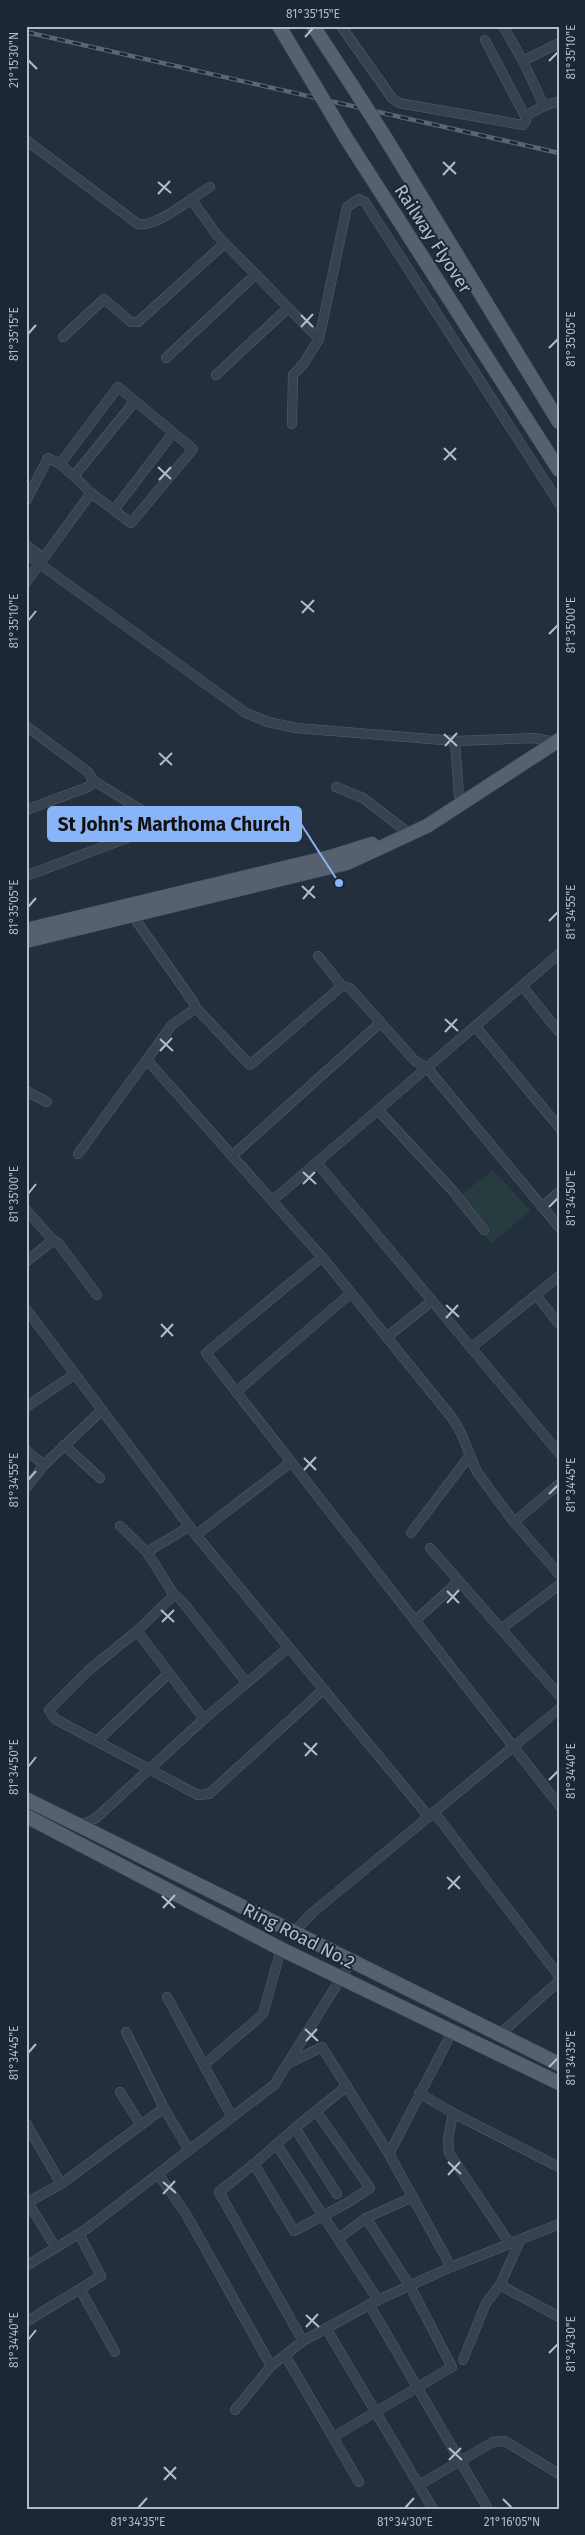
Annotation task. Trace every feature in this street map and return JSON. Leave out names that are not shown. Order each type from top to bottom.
[{"type":"main road","name":"Railway Flyover","points":[[279,26],[346,138],[559,470]]},
{"type":"main road","name":"Railway Flyover","points":[[313,26],[351,84],[559,422]]},
{"type":"main road","points":[[26,930],[334,856],[407,832],[459,796],[555,738]]},
{"type":"main road","points":[[26,941],[134,917],[347,863],[460,806],[555,738]]},
{"type":"main road","name":"Ring Road No.2","points":[[26,1800],[559,2064]]},
{"type":"main road","name":"Ring Road No.2","points":[[26,1816],[282,1949],[559,2083]]},
{"type":"street","points":[[341,26],[392,98],[399,103],[523,125],[526,121],[525,116],[484,40]]},
{"type":"street","points":[[503,26],[523,61],[544,106]]},
{"type":"street","points":[[523,61],[559,43]]},
{"type":"street","points":[[525,116],[559,101]]},
{"type":"street","points":[[26,140],[138,224],[145,226],[158,221],[210,187]]},
{"type":"street","points":[[191,199],[225,243],[319,339]]},
{"type":"street","points":[[292,424],[294,375],[319,339],[347,208],[359,199],[365,202],[559,503]]},
{"type":"street","points":[[63,338],[104,299],[130,322],[138,322],[225,243]]},
{"type":"street","points":[[166,358],[255,275]]},
{"type":"street","points":[[216,375],[288,308]]},
{"type":"street","points":[[26,501],[48,458],[60,464],[91,493],[131,523],[193,449],[118,387],[60,464]]},
{"type":"street","points":[[74,476],[135,401]]},
{"type":"street","points":[[114,510],[173,432]]},
{"type":"street","points":[[26,582],[40,560],[91,493]]},
{"type":"street","points":[[26,545],[40,560],[246,713],[268,722],[296,728],[455,741],[555,738]]},
{"type":"street","points":[[26,554],[40,560]]},
{"type":"street","points":[[26,726],[88,772],[94,781],[151,816],[157,822],[153,828],[26,876]]},
{"type":"street","points":[[455,741],[459,796]]},
{"type":"street","points":[[26,810],[88,787],[94,781]]},
{"type":"street","points":[[336,787],[363,798],[407,832]]},
{"type":"street","points":[[125,905],[196,1008],[250,1065],[342,986]]},
{"type":"street","points":[[272,1201],[428,1069],[559,954]]},
{"type":"street","points":[[318,956],[342,986],[350,988],[414,1060],[428,1069],[559,1226]]},
{"type":"street","points":[[523,987],[559,1032]]},
{"type":"street","points":[[78,1154],[148,1061],[172,1025],[196,1008]]},
{"type":"street","points":[[232,1156],[380,1023]]},
{"type":"street","points":[[476,1027],[559,1128]]},
{"type":"street","points":[[148,1061],[322,1257],[453,1419],[477,1472],[514,1522],[559,1574]]},
{"type":"street","points":[[26,1091],[47,1102]]},
{"type":"street","points":[[378,1111],[453,1191],[484,1230]]},
{"type":"street","points":[[317,1163],[559,1453]]},
{"type":"street","points":[[542,1207],[559,1192]]},
{"type":"street","points":[[26,1210],[53,1240],[59,1244],[98,1295]]},
{"type":"street","points":[[26,1262],[53,1240]]},
{"type":"street","points":[[322,1257],[206,1353],[515,1746],[559,1805]]},
{"type":"street","points":[[471,1348],[559,1276]]},
{"type":"street","points":[[236,1392],[351,1293]]},
{"type":"street","points":[[536,1295],[559,1324]]},
{"type":"street","points":[[386,1337],[432,1301]]},
{"type":"street","points":[[26,1309],[196,1535],[324,1690],[432,1814],[559,1976]]},
{"type":"street","points":[[26,1407],[75,1374]]},
{"type":"street","points":[[26,1488],[44,1465],[102,1410]]},
{"type":"street","points":[[64,1445],[100,1478]]},
{"type":"street","points":[[26,1450],[44,1465]]},
{"type":"street","points":[[411,1533],[470,1455]]},
{"type":"street","points":[[196,1535],[291,1462]]},
{"type":"street","points":[[514,1522],[559,1484]]},
{"type":"street","points":[[120,1526],[147,1552],[174,1595],[181,1600],[246,1682]]},
{"type":"street","points":[[147,1552],[190,1526]]},
{"type":"street","points":[[430,1548],[559,1695]]},
{"type":"street","points":[[416,1620],[459,1581]]},
{"type":"street","points":[[501,1629],[559,1585]]},
{"type":"street","points":[[174,1595],[137,1631],[89,1670],[49,1710],[56,1719],[198,1795],[210,1794],[324,1690]]},
{"type":"street","points":[[137,1631],[204,1719]]},
{"type":"street","points":[[79,1826],[96,1818],[204,1719],[289,1647]]},
{"type":"street","points":[[98,1740],[169,1673]]},
{"type":"street","points":[[293,1933],[312,1913],[559,1709]]},
{"type":"street","points":[[204,2065],[262,2014],[282,1949]]},
{"type":"street","points":[[26,2266],[79,2234],[274,2084],[351,1962]]},
{"type":"street","points":[[499,2035],[559,1981]]},
{"type":"street","points":[[167,1997],[232,2116]]},
{"type":"street","points":[[126,2032],[164,2108],[189,2150]]},
{"type":"street","points":[[389,2154],[419,2092],[452,2032]]},
{"type":"street","points":[[287,2063],[322,2047],[389,2154],[451,2267]]},
{"type":"street","points":[[303,2341],[219,2192],[347,2086]]},
{"type":"street","points":[[120,2092],[140,2126]]},
{"type":"street","points":[[419,2092],[453,2113],[559,2167]]},
{"type":"street","points":[[56,2248],[27,2201],[61,2184],[164,2108]]},
{"type":"street","points":[[254,2164],[294,2231],[347,2203],[370,2188],[316,2111]]},
{"type":"street","points":[[453,2113],[448,2140],[449,2153],[510,2244]]},
{"type":"street","points":[[26,2123],[61,2184]]},
{"type":"street","points":[[295,2128],[337,2194]]},
{"type":"street","points":[[276,2145],[339,2238],[378,2300]]},
{"type":"street","points":[[158,2174],[186,2214],[271,2366]]},
{"type":"street","points":[[339,2238],[366,2218],[413,2197]]},
{"type":"street","points":[[333,2438],[452,2367],[410,2286],[366,2218]]},
{"type":"street","points":[[235,2410],[271,2366],[303,2341],[369,2304],[451,2267],[559,2224]]},
{"type":"street","points":[[26,2322],[101,2276],[79,2234]]},
{"type":"street","points":[[463,2360],[486,2303],[500,2285],[520,2241]]},
{"type":"street","points":[[500,2285],[559,2316]]},
{"type":"street","points":[[80,2289],[115,2352]]},
{"type":"street","points":[[369,2304],[488,2509]]},
{"type":"street","points":[[326,2328],[414,2480],[433,2509]]},
{"type":"street","points":[[284,2355],[359,2482]]},
{"type":"street","points":[[419,2485],[493,2442],[504,2441],[559,2474]]},
{"type":"green space","points":[[493,1170],[531,1211],[491,1243],[453,1201]]},
{"type":"railway","points":[[26,32],[559,153]]},
{"type":"place","name":"St John's Marthoma Church","points":[[339,883]]}]
